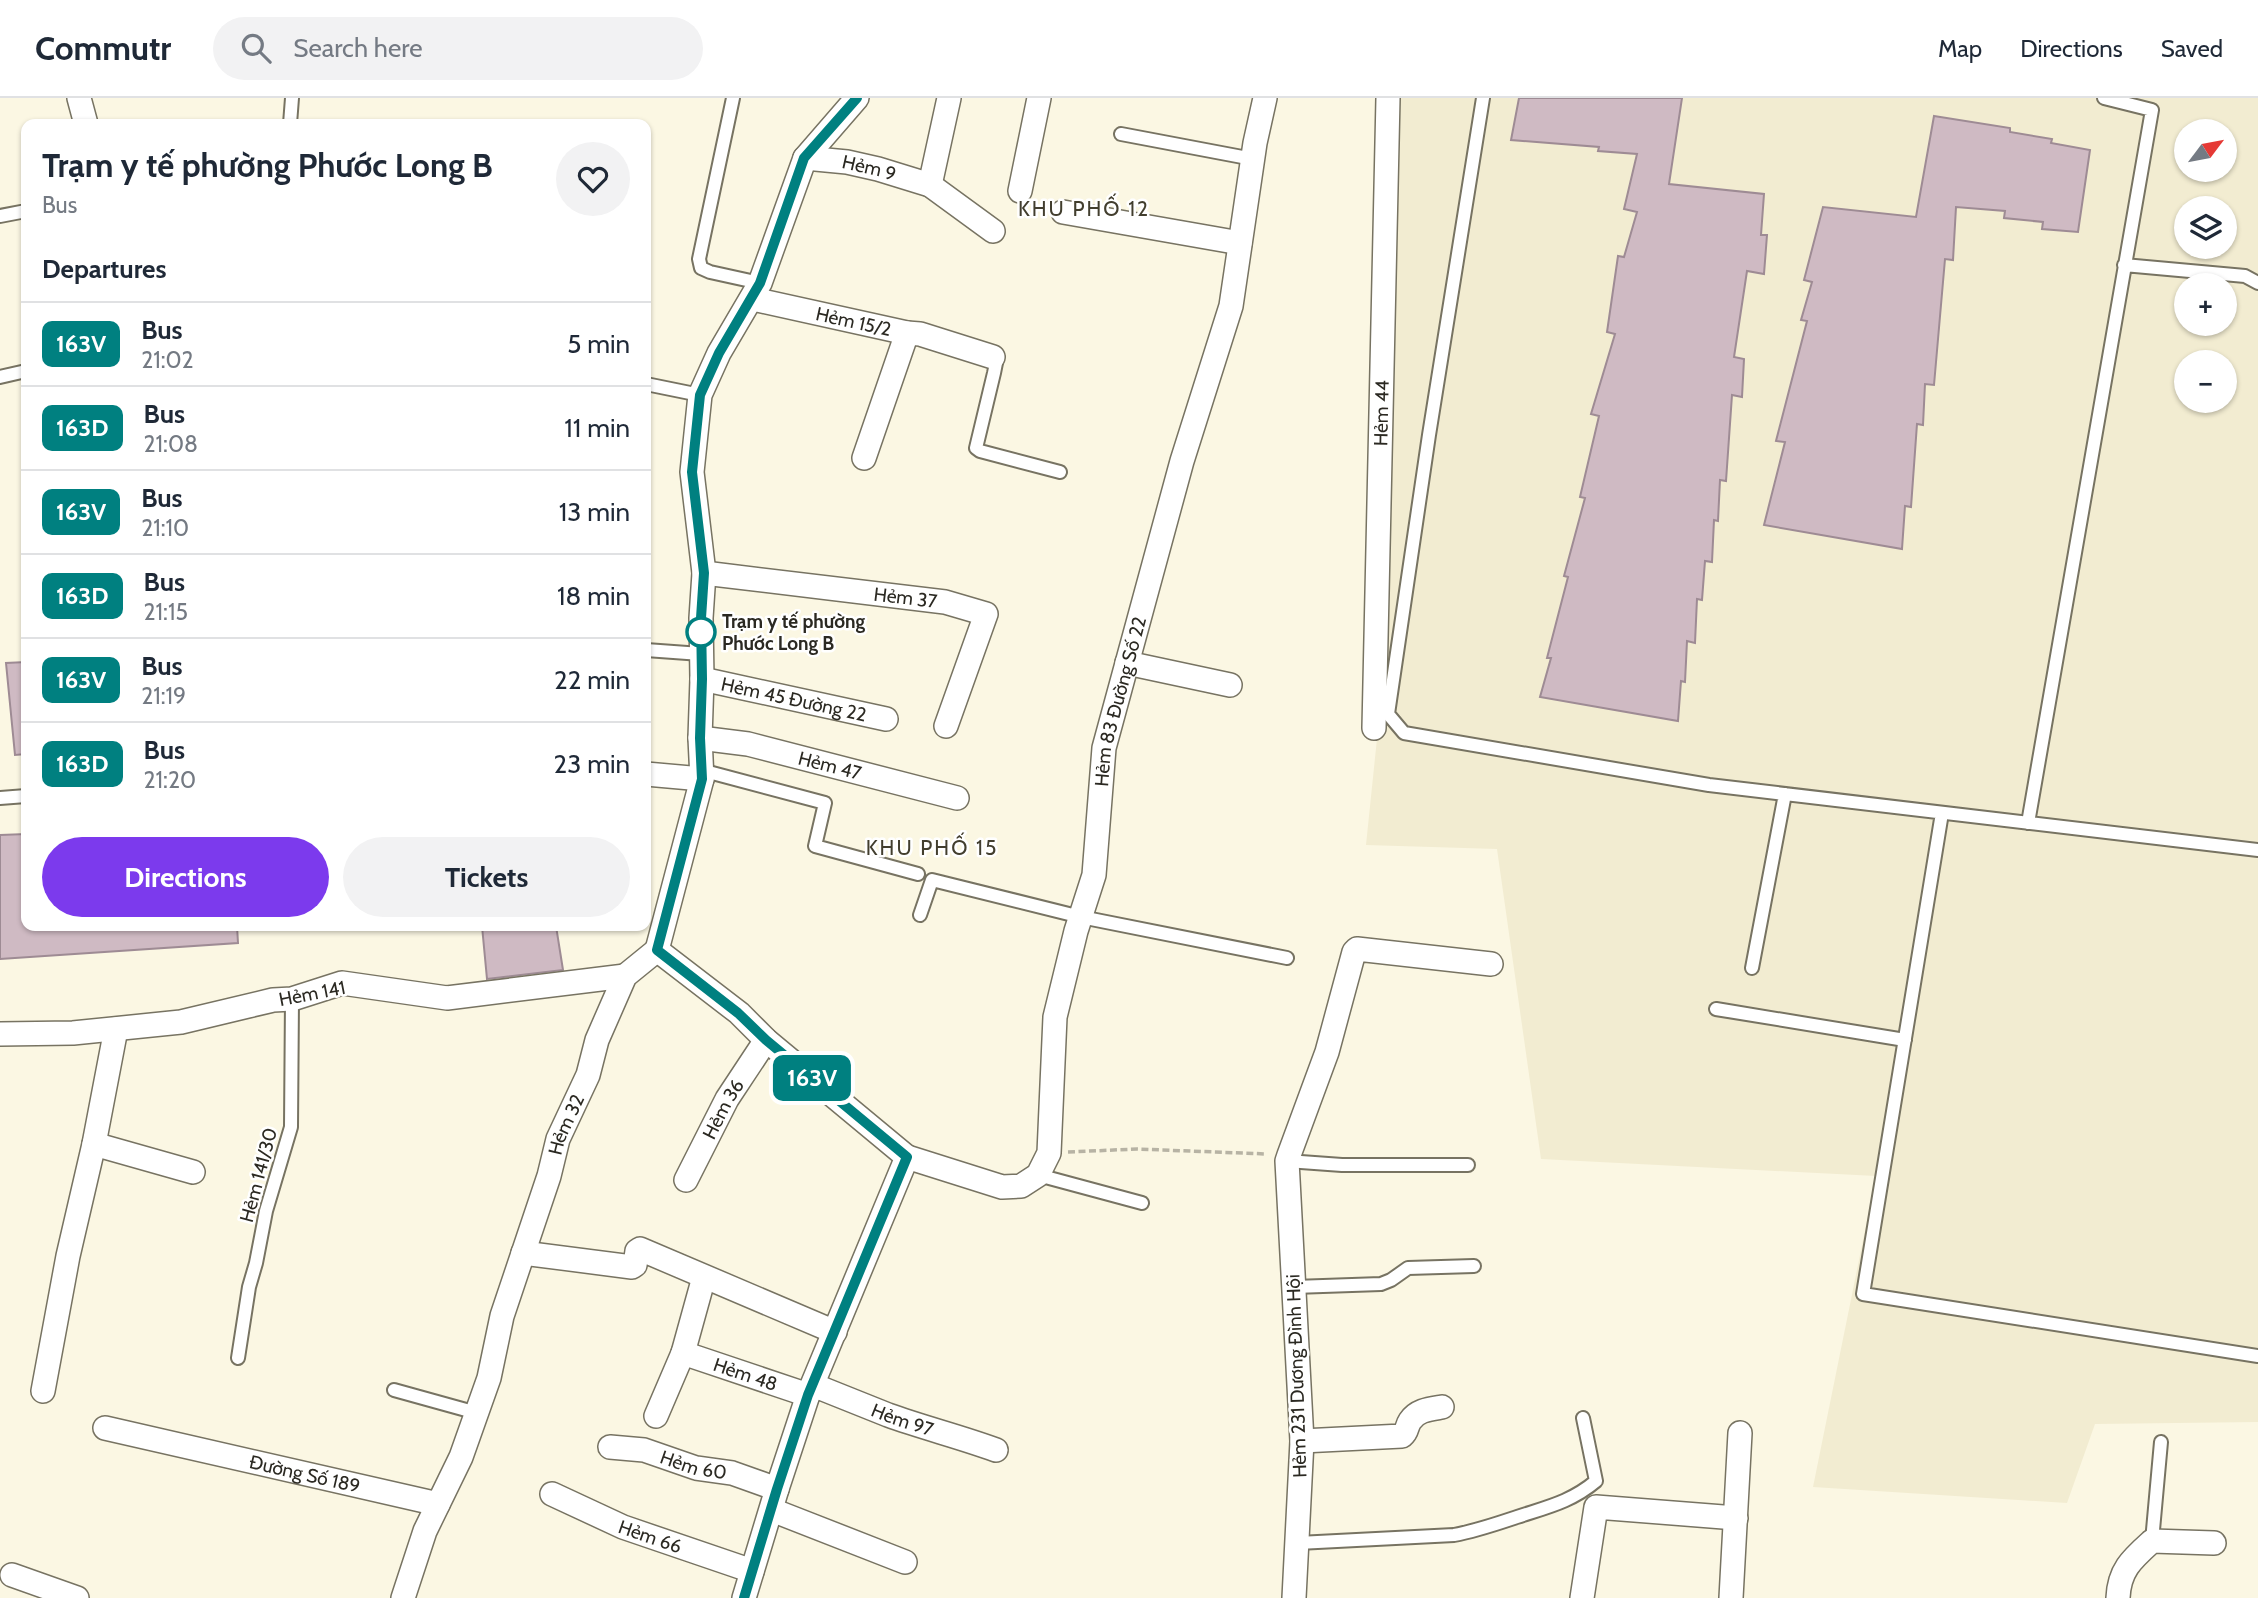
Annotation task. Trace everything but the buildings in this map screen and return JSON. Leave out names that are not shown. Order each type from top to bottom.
[{"type":"street","points":[[79,98],[85,119]]},
{"type":"street","points":[[857,98],[804,158],[757,291],[719,353],[700,395],[692,472],[704,573],[701,618],[702,774],[657,950],[738,1013],[766,1040],[907,1157],[1002,1187],[1021,1186],[1038,1175]]},
{"type":"street","points":[[930,185],[949,98]]},
{"type":"street","points":[[1020,191],[1039,98]]},
{"type":"street","name":"Hẻm 83 Đường Số 22","points":[[1038,1175],[1049,1153],[1055,1017],[1094,875],[1104,748],[1182,461],[1231,306],[1265,98]]},
{"type":"street","name":"Hẻm 44","points":[[1374,728],[1388,98]]},
{"type":"street","name":"Hẻm 9","points":[[804,158],[847,162],[930,185],[993,232]]},
{"type":"street","points":[[1063,212],[1240,243]]},
{"type":"street","name":"Hẻm 15/2","points":[[757,291],[907,333],[864,458]]},
{"type":"street","points":[[907,333],[920,334],[993,357]]},
{"type":"street","name":"Hẻm 37","points":[[704,573],[945,602],[986,614],[946,726]]},
{"type":"street","points":[[1126,663],[1230,684]]},
{"type":"street","name":"Hẻm 45 Đường 22","points":[[702,679],[886,719]]},
{"type":"street","name":"Hẻm 47","points":[[700,738],[748,744],[957,798]]},
{"type":"street","points":[[651,774],[702,774]]},
{"type":"street","points":[[1288,1158],[1328,1052],[1357,949],[1492,964]]},
{"type":"street","name":"Hẻm 32","points":[[477,1413],[489,1378],[502,1316],[549,1176],[558,1139],[588,1075],[597,1040],[625,976],[657,950]]},
{"type":"street","name":"Hẻm 141","points":[[0,1034],[73,1033],[181,1022],[273,1000],[292,999],[342,983],[447,998],[625,976]]},
{"type":"street","points":[[43,1391],[68,1255],[94,1143],[116,1029]]},
{"type":"street","name":"Hẻm 36","points":[[686,1181],[727,1099],[766,1040]]},
{"type":"street","points":[[94,1143],[193,1171]]},
{"type":"street","points":[[744,1598],[810,1390],[907,1157]]},
{"type":"street","name":"Hẻm 231 Dương Đình Hội","points":[[1288,1158],[1302,1441],[1294,1598]]},
{"type":"street","points":[[523,1253],[632,1267],[640,1249],[835,1332]]},
{"type":"street","points":[[656,1416],[683,1353],[705,1277]]},
{"type":"street","name":"Hẻm 48","points":[[683,1353],[810,1390]]},
{"type":"street","name":"Hẻm 97","points":[[810,1390],[996,1450]]},
{"type":"street","points":[[1302,1441],[1402,1436],[1407,1432],[1411,1419],[1419,1412],[1442,1407]]},
{"type":"street","points":[[403,1598],[425,1531],[461,1457],[477,1413]]},
{"type":"street","name":"Đường Số 189","points":[[105,1428],[438,1504]]},
{"type":"street","points":[[1731,1598],[1740,1433]]},
{"type":"street","name":"Hẻm 60","points":[[610,1447],[644,1450],[696,1468],[732,1474],[774,1499],[905,1562]]},
{"type":"street","name":"Hẻm 66","points":[[552,1494],[623,1527],[752,1571]]},
{"type":"street","points":[[1582,1598],[1596,1507],[1736,1518]]},
{"type":"street","points":[[2118,1598],[2119,1582],[2132,1558],[2152,1541],[2214,1543]]},
{"type":"street","points":[[12,1575],[77,1598]]},
{"type":"lane","points":[[290,119],[292,98]]},
{"type":"lane","points":[[733,98],[699,259],[701,268],[757,291]]},
{"type":"lane","points":[[1483,98],[1388,714],[1404,733],[1709,785],[2258,850]]},
{"type":"lane","points":[[2028,823],[2152,110],[2104,98]]},
{"type":"lane","points":[[1121,134],[1253,159]]},
{"type":"lane","points":[[0,216],[21,212]]},
{"type":"lane","points":[[2124,265],[2245,276],[2258,283]]},
{"type":"lane","points":[[993,357],[996,363],[976,448],[979,452],[1060,472]]},
{"type":"lane","points":[[0,377],[21,371]]},
{"type":"lane","points":[[651,385],[700,395]]},
{"type":"lane","points":[[651,650],[701,654]]},
{"type":"lane","points":[[702,774],[825,803],[815,846],[918,874]]},
{"type":"lane","points":[[1752,968],[1785,794]]},
{"type":"lane","points":[[0,798],[21,796]]},
{"type":"lane","points":[[1942,813],[1863,1294],[2258,1356]]},
{"type":"lane","points":[[920,915],[932,880],[1081,917],[1287,958]]},
{"type":"lane","name":"Hẻm 141/30","points":[[238,1358],[249,1287],[266,1211],[291,1127],[292,999]]},
{"type":"lane","points":[[1716,1009],[1905,1040]]},
{"type":"lane","points":[[1288,1158],[1342,1165],[1468,1165]]},
{"type":"lane","points":[[1038,1175],[1142,1203]]},
{"type":"lane","points":[[1294,1287],[1381,1283],[1391,1280],[1408,1268],[1474,1266]]},
{"type":"lane","points":[[394,1390],[477,1413]]},
{"type":"lane","points":[[1298,1543],[1454,1535],[1563,1503],[1596,1481],[1583,1418]]},
{"type":"lane","points":[[2152,1541],[2161,1442]]},
{"type":"path","points":[[1049,1153],[1137,1149],[1288,1158]]},
{"type":"shaded area","points":[[1393,98],[2258,98],[2258,1422],[2095,1424],[2067,1503],[1813,1487],[1876,1176],[1541,1159],[1497,849],[1366,845],[1378,729]]},
{"type":"bus line","name":"163V","points":[[744,1598],[808,1395],[907,1157],[766,1040],[738,1013],[657,950],[702,779],[701,618],[704,573],[692,472],[696,416],[700,395],[719,353],[760,283],[804,158],[857,98]]},
{"type":"place","name":"Trạm y tế phường Phước Long B","points":[[701,632]]},
{"type":"district","name":"KHU PHỐ 12","points":[[1084,209]]},
{"type":"district","name":"KHU PHỐ 15","points":[[932,848]]}]
